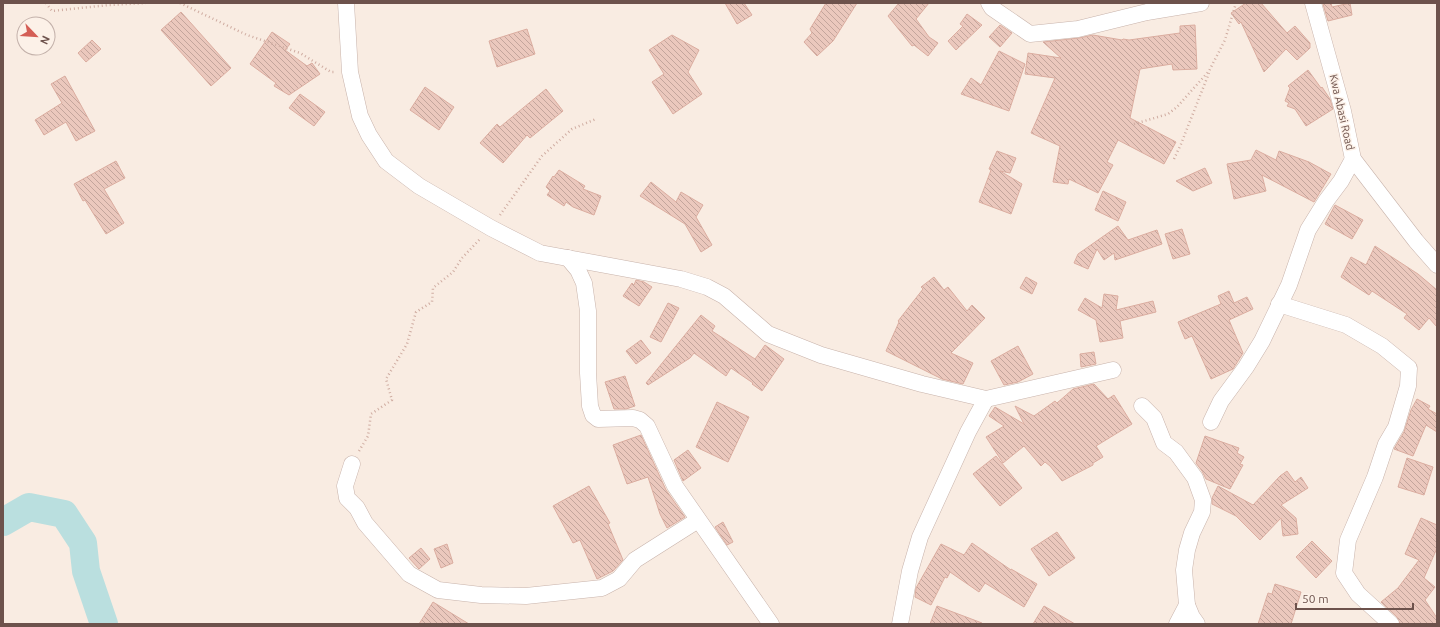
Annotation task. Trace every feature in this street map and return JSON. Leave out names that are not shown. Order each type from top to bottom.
[{"type":"street","points":[[346,3],[350,72],[360,116],[369,135],[386,161],[419,186],[491,228],[540,252],[681,279],[707,287],[724,296],[768,334],[821,356],[922,384],[986,399],[1113,370]]},
{"type":"street","points":[[989,3],[992,8],[1030,34],[1078,29],[1147,12],[1201,3]]},
{"type":"street","name":"Kwa Abasi Road","points":[[1313,3],[1343,112],[1353,159],[1416,241],[1437,265]]},
{"type":"street","points":[[1211,422],[1221,401],[1246,367],[1262,341],[1289,285],[1308,230],[1326,201],[1341,181],[1353,159]]},
{"type":"street","points":[[568,258],[578,270],[584,283],[588,311],[588,372],[590,406],[593,415],[598,419],[622,418],[640,420],[647,426],[675,486],[770,624]]},
{"type":"street","points":[[1279,304],[1346,325],[1382,346],[1409,368],[1408,386],[1396,427],[1386,444],[1375,477],[1348,540],[1344,573],[1358,594],[1391,624]]},
{"type":"street","points":[[900,624],[910,571],[920,537],[968,432],[986,399]]},
{"type":"street","points":[[1142,406],[1154,418],[1164,443],[1176,452],[1195,478],[1203,500],[1202,512],[1192,533],[1184,570],[1187,605],[1197,624]]},
{"type":"street","points":[[352,464],[345,486],[347,498],[357,508],[365,523],[409,574],[438,590],[481,595],[526,596],[602,588],[619,579],[635,560],[698,520]]},
{"type":"street","points":[[1177,624],[1187,605]]},
{"type":"path","points":[[46,3],[52,11],[146,3]]},
{"type":"path","points":[[180,3],[247,35],[300,52],[331,72],[350,72]]},
{"type":"path","points":[[1174,159],[1209,71],[1225,40],[1236,3]]},
{"type":"path","points":[[1134,124],[1168,114],[1177,107],[1209,71]]},
{"type":"path","points":[[352,464],[368,436],[371,414],[392,400],[386,379],[407,344],[416,312],[432,302],[433,288],[453,272],[462,258],[491,228],[542,156],[572,129],[596,119]]},
{"type":"building","points":[[725,3],[744,3],[752,15],[737,24]]},
{"type":"building","points":[[826,3],[857,3],[833,41],[817,56],[804,42],[812,33],[810,29]]},
{"type":"building","points":[[899,3],[929,3],[916,19],[929,37],[938,43],[928,56],[914,45],[912,46],[888,16]]},
{"type":"building","points":[[1246,3],[1261,3],[1287,33],[1295,26],[1310,43],[1310,48],[1297,60],[1286,49],[1264,72],[1241,22],[1239,24],[1231,13]]},
{"type":"building","points":[[1331,3],[1332,7],[1350,3],[1352,15],[1328,21],[1323,4]]},
{"type":"building","points":[[181,12],[231,68],[211,86],[161,30]]},
{"type":"building","points":[[967,14],[982,25],[956,50],[948,41],[963,26],[960,24]]},
{"type":"building","points":[[1000,25],[1012,33],[1000,47],[989,37]]},
{"type":"building","points":[[1195,25],[1197,69],[1173,70],[1172,64],[1140,69],[1130,118],[1176,142],[1164,164],[1118,140],[1107,162],[1113,165],[1098,193],[1069,179],[1068,184],[1053,182],[1060,146],[1031,133],[1055,78],[1025,74],[1028,53],[1061,58],[1043,42],[1093,35],[1129,40],[1180,33],[1180,26]]},
{"type":"building","points":[[527,29],[535,54],[497,67],[489,41]]},
{"type":"building","points":[[272,32],[290,44],[285,50],[307,66],[312,63],[320,74],[289,95],[274,86],[276,83],[250,64]]},
{"type":"building","points":[[672,35],[699,50],[688,72],[702,94],[673,114],[652,82],[664,74],[649,50]]},
{"type":"building","points":[[92,40],[101,49],[86,62],[78,53]]},
{"type":"building","points":[[999,51],[1025,64],[1009,111],[961,94],[971,78],[981,85]]},
{"type":"building","points":[[1308,70],[1330,99],[1333,109],[1306,126],[1295,109],[1287,106],[1289,103],[1285,101],[1290,88],[1288,86]]},
{"type":"building","points":[[65,76],[95,131],[76,141],[66,122],[44,135],[35,120],[62,103],[51,84]]},
{"type":"building","points":[[425,87],[454,107],[439,130],[410,110]]},
{"type":"building","points":[[546,89],[563,111],[530,138],[527,135],[503,163],[480,143],[497,124],[500,127]]},
{"type":"building","points":[[300,94],[325,112],[314,126],[289,108]]},
{"type":"building","points":[[1256,150],[1276,160],[1279,151],[1309,162],[1331,174],[1314,202],[1262,175],[1266,191],[1234,199],[1227,164],[1251,160]]},
{"type":"building","points":[[997,151],[1016,158],[1010,173],[1000,171],[1022,184],[1011,214],[979,202],[991,170],[989,169]]},
{"type":"building","points":[[116,161],[125,178],[104,189],[124,223],[106,234],[85,200],[83,201],[74,184]]},
{"type":"building","points":[[1205,168],[1212,183],[1193,191],[1176,181]]},
{"type":"building","points":[[559,170],[585,186],[583,189],[601,196],[594,215],[573,207],[566,202],[564,206],[547,195],[550,191],[546,187]]},
{"type":"building","points":[[651,182],[676,202],[681,192],[703,205],[696,217],[712,245],[701,252],[685,224],[640,196]]},
{"type":"building","points":[[1103,191],[1126,202],[1118,221],[1095,210]]},
{"type":"building","points":[[1335,205],[1363,220],[1352,239],[1325,224]]},
{"type":"building","points":[[1118,226],[1128,240],[1157,230],[1162,244],[1115,260],[1114,253],[1104,260],[1097,249],[1088,269],[1074,263],[1078,254]]},
{"type":"building","points":[[1182,229],[1190,254],[1173,259],[1165,234]]},
{"type":"building","points":[[1375,246],[1418,274],[1437,290],[1437,327],[1429,318],[1419,330],[1404,318],[1407,314],[1372,291],[1369,295],[1341,277],[1351,257],[1366,265]]},
{"type":"building","points":[[934,277],[944,290],[948,287],[967,311],[972,305],[985,318],[951,353],[973,363],[963,384],[942,379],[886,351],[899,322],[898,321],[923,289],[921,287]]},
{"type":"building","points":[[1026,277],[1037,283],[1032,294],[1020,288]]},
{"type":"building","points":[[636,280],[644,282],[652,287],[639,306],[623,296],[632,283],[634,285]]},
{"type":"building","points":[[1229,291],[1234,303],[1247,297],[1253,309],[1229,320],[1243,353],[1233,369],[1211,379],[1192,336],[1185,339],[1178,322],[1221,304],[1218,296]]},
{"type":"building","points":[[1104,294],[1118,296],[1116,310],[1153,301],[1156,312],[1120,321],[1123,338],[1100,342],[1096,320],[1078,310],[1085,298],[1102,308]]},
{"type":"building","points":[[668,303],[679,308],[661,342],[650,337]]},
{"type":"building","points":[[701,315],[715,326],[712,331],[755,359],[765,345],[784,359],[762,391],[731,368],[726,376],[694,353],[690,358],[648,385],[646,383]]},
{"type":"building","points":[[641,340],[651,353],[636,364],[626,351]]},
{"type":"building","points":[[1018,346],[1033,374],[1018,382],[1004,385],[991,361]]},
{"type":"building","points":[[1094,352],[1096,364],[1081,367],[1080,354]]},
{"type":"building","points":[[625,376],[635,406],[626,409],[614,409],[605,382]]},
{"type":"building","points":[[1094,384],[1108,399],[1114,395],[1132,424],[1096,446],[1103,457],[1093,463],[1093,465],[1062,481],[1045,462],[1041,466],[1024,446],[1003,463],[986,437],[1004,426],[989,416],[995,407],[1024,424],[1015,406],[1034,416],[1055,401],[1057,403],[1073,389]]},
{"type":"building","points":[[1417,399],[1430,406],[1428,409],[1437,414],[1437,432],[1426,425],[1413,456],[1394,449],[1404,432],[1411,410]]},
{"type":"building","points":[[717,402],[749,417],[728,462],[696,447]]},
{"type":"building","points":[[641,435],[666,490],[685,517],[667,528],[660,514],[648,477],[627,484],[613,445]]},
{"type":"building","points":[[1205,436],[1239,448],[1237,453],[1244,457],[1240,464],[1243,465],[1230,489],[1206,479],[1196,463]]},
{"type":"building","points":[[688,450],[701,468],[683,481],[674,460]]},
{"type":"building","points":[[996,456],[1022,488],[1000,506],[973,474]]},
{"type":"building","points":[[1407,458],[1433,467],[1424,495],[1398,487]]},
{"type":"building","points":[[1287,471],[1295,482],[1301,477],[1308,488],[1281,505],[1296,518],[1298,534],[1283,536],[1281,518],[1260,540],[1236,516],[1212,504],[1212,498],[1218,486],[1253,505],[1280,476]]},
{"type":"building","points":[[589,486],[610,523],[608,524],[623,560],[613,571],[597,579],[580,540],[573,543],[553,506]]},
{"type":"building","points":[[1421,518],[1437,525],[1437,548],[1424,578],[1435,587],[1425,600],[1437,618],[1437,624],[1400,624],[1397,617],[1381,602],[1398,588],[1419,560],[1405,554]]},
{"type":"building","points":[[723,522],[733,542],[727,545],[715,527]]},
{"type":"building","points":[[1057,532],[1075,558],[1049,576],[1031,549]]},
{"type":"building","points":[[1312,541],[1332,561],[1316,578],[1296,557]]},
{"type":"building","points":[[972,543],[1011,570],[1037,584],[1024,607],[985,583],[979,592],[950,572],[947,578],[945,577],[931,605],[915,597],[916,588],[941,544],[964,555]]},
{"type":"building","points":[[447,544],[453,563],[441,568],[434,549]]},
{"type":"building","points":[[421,548],[430,559],[419,569],[409,558]]},
{"type":"building","points":[[1275,584],[1301,592],[1291,624],[1258,624],[1268,593],[1272,594]]},
{"type":"building","points":[[433,602],[469,624],[419,624]]},
{"type":"building","points":[[937,606],[982,623],[982,624],[930,624]]},
{"type":"building","points":[[1044,606],[1075,624],[1033,624]]},
{"type":"waterway","points":[[3,522],[29,507],[64,514],[83,543],[86,571],[104,624]]}]
